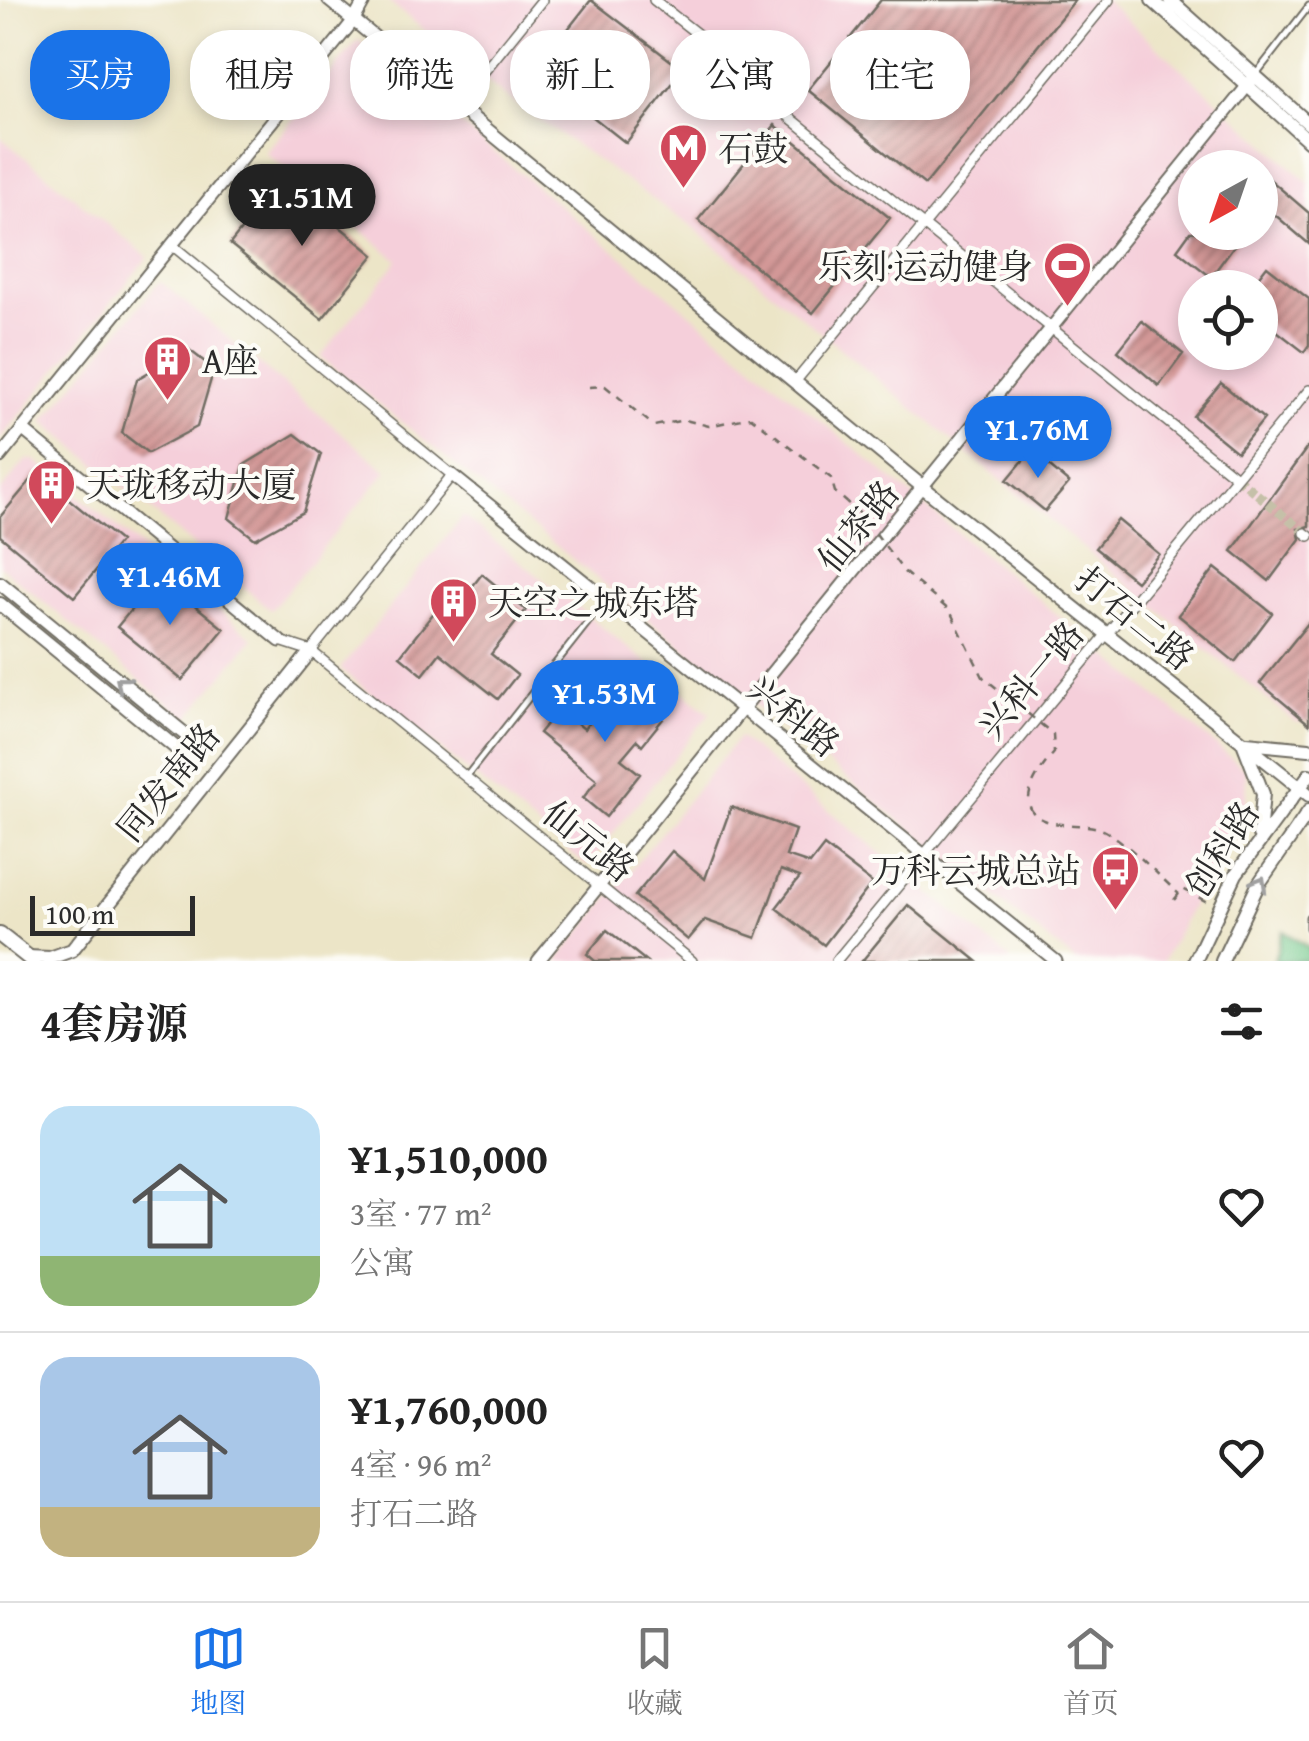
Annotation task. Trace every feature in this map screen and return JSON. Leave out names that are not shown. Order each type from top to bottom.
[{"type":"main road","points":[[328,0],[354,20]]},
{"type":"main road","points":[[1152,0],[1309,124]]},
{"type":"main road","points":[[1170,0],[1309,141]]},
{"type":"main road","name":"打石二路","points":[[354,20],[366,30]]},
{"type":"main road","name":"打石二路","points":[[475,120],[924,488],[1304,791]]},
{"type":"main road","points":[[0,583],[197,744],[187,757],[0,604]]},
{"type":"main road","name":"同发南路","points":[[71,956],[310,651]]},
{"type":"main road","points":[[1258,842],[1263,794],[1243,742],[1309,749]]},
{"type":"main road","name":"创科路","points":[[1196,961],[1219,904],[1258,842],[1304,791],[1309,775]]},
{"type":"main road","name":"创科路","points":[[1222,961],[1258,885],[1309,811]]},
{"type":"main road","points":[[0,935],[29,959],[71,956]]},
{"type":"street","points":[[0,456],[354,20],[365,0]]},
{"type":"street","points":[[490,64],[542,0]]},
{"type":"street","points":[[654,0],[692,30]]},
{"type":"street","points":[[795,382],[1109,0]]},
{"type":"street","name":"仙茶路","points":[[538,961],[1251,82]]},
{"type":"street","points":[[794,120],[1236,477]]},
{"type":"street","points":[[22,429],[280,641],[310,651],[452,475],[172,245]]},
{"type":"street","name":"兴科一路","points":[[836,961],[1309,390]]},
{"type":"street","name":"兴科路","points":[[452,475],[1056,961]]},
{"type":"street","name":"仙元路","points":[[310,651],[692,961]]},
{"type":"lane","points":[[1251,82],[1309,6]]},
{"type":"lane","points":[[466,776],[606,600]]},
{"type":"lane","points":[[1309,918],[1309,928]]},
{"type":"path","points":[[588,386],[604,386],[654,426],[685,420],[709,426],[742,418],[758,420],[831,478],[834,492],[864,517],[904,572],[950,610],[982,677],[1053,734],[1054,752],[1028,787],[1036,814],[1050,822],[1104,831],[1179,894]]},
{"type":"path","points":[[1174,900],[1182,889],[1197,900],[1219,904]]},
{"type":"shaded area","points":[[387,0],[1105,0],[1272,150],[1178,150],[1178,250],[1278,250],[1278,155],[1309,183],[1309,722],[1295,722],[691,226],[539,120],[650,120],[650,30],[510,30],[510,99],[490,84],[490,30],[424,30]]},
{"type":"shaded area","points":[[350,50],[350,120],[455,120],[1246,770],[1246,821],[1199,891],[1163,961],[1075,961],[320,357],[398,260],[265,153],[292,120],[330,120],[330,74]]},
{"type":"shaded area","points":[[0,137],[148,257],[0,440]]},
{"type":"shaded area","points":[[160,281],[387,471],[271,610],[44,421]]},
{"type":"shaded area","points":[[26,460],[35,460],[253,638],[187,719],[0,566],[0,492]]},
{"type":"shaded area","points":[[463,516],[710,713],[587,866],[340,669]]},
{"type":"shaded area","points":[[739,737],[1013,961],[557,961]]},
{"type":"green space","points":[[1283,931],[1309,948],[1309,961],[1274,961]]},
{"type":"building","points":[[591,0],[630,30],[567,30]]},
{"type":"building","points":[[881,0],[1075,0],[925,185],[845,120],[970,120],[970,30],[857,30]]},
{"type":"building","points":[[650,45],[670,60],[670,87],[650,112]]},
{"type":"building","points":[[830,63],[830,108],[810,88]]},
{"type":"building","points":[[597,120],[644,120],[626,143]]},
{"type":"building","points":[[775,125],[890,218],[813,313],[698,220]]},
{"type":"building","points":[[282,179],[374,255],[322,319],[230,244]]},
{"type":"building","points":[[1278,186],[1309,213],[1309,244],[1278,217]]},
{"type":"building","points":[[1177,250],[1231,250],[1216,270],[1202,270]]},
{"type":"building","points":[[1278,275],[1309,299],[1309,345],[1304,352],[1278,332]]},
{"type":"building","points":[[1142,321],[1178,350],[1178,361],[1159,386],[1118,351]]},
{"type":"building","name":"A座","points":[[188,349],[214,369],[197,427],[148,453],[122,433],[137,379]]},
{"type":"building","points":[[1221,383],[1264,419],[1237,452],[1193,416]]},
{"type":"building","points":[[295,434],[321,454],[303,512],[255,539],[229,518],[244,465]]},
{"type":"building","points":[[1309,445],[1309,526],[1298,529],[1300,539],[1269,581],[1232,551]]},
{"type":"building","points":[[1031,451],[1069,483],[1045,511],[1007,480]]},
{"type":"building","name":"天珑移动大厦","points":[[37,473],[120,541],[74,597],[0,536],[0,517]]},
{"type":"building","points":[[1118,520],[1159,554],[1136,581],[1095,548]]},
{"type":"building","points":[[1215,568],[1272,613],[1235,662],[1178,615]]},
{"type":"building","name":"天空之城东塔","points":[[482,574],[526,610],[491,654],[517,675],[498,699],[440,653],[423,675],[400,656],[436,610],[455,625],[470,607],[461,601]]},
{"type":"building","points":[[159,576],[224,629],[182,680],[117,627]]},
{"type":"building","points":[[1309,622],[1309,724],[1260,683]]},
{"type":"building","points":[[620,684],[663,719],[642,745],[637,740],[621,759],[640,774],[606,817],[583,798],[597,780],[539,733],[559,708],[584,729]]},
{"type":"building","points":[[731,807],[795,830],[786,856],[810,864],[824,846],[872,883],[824,945],[776,908],[800,877],[781,870],[756,938],[705,920],[688,940],[635,896],[672,851],[705,879]]},
{"type":"building","points":[[908,905],[977,961],[862,961]]},
{"type":"building","points":[[607,930],[646,961],[595,961],[587,954]]},
{"type":"tunnel","points":[[1236,477],[1305,533]]},
{"type":"place","name":"石鼓","points":[[683,190]]},
{"type":"place","name":"乐刻·运动健身","points":[[1068,308]]},
{"type":"place","name":"A座","points":[[167,402]]},
{"type":"place","name":"天珑移动大厦","points":[[51,526]]},
{"type":"place","name":"天空之城东塔","points":[[453,644]]},
{"type":"place","name":"万科云城总站","points":[[1116,912]]}]
